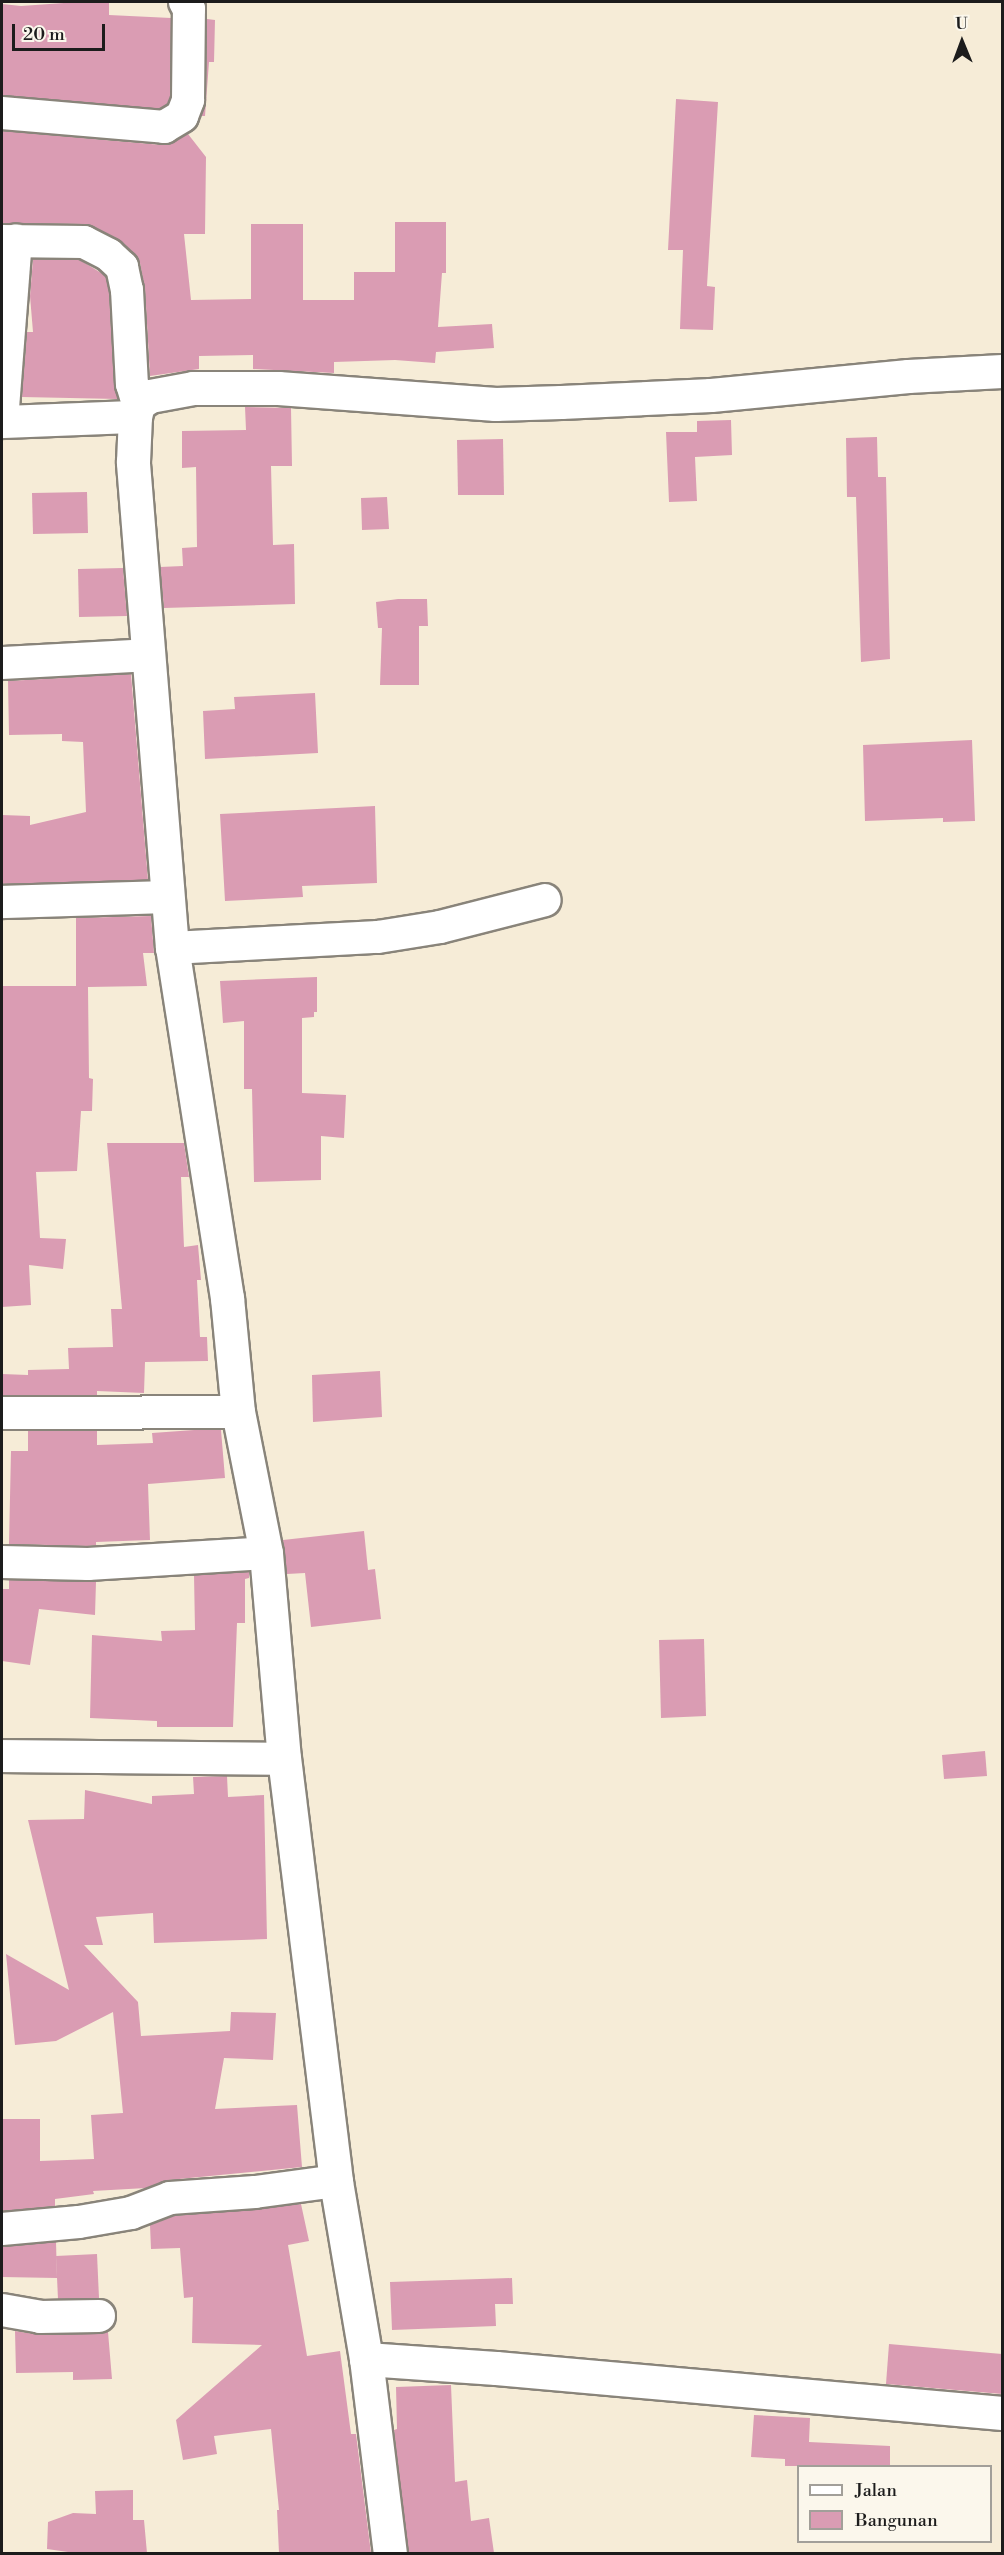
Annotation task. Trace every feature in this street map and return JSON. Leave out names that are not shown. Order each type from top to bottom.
[{"type":"street","points":[[2,113],[164,127],[182,116],[188,100],[189,9],[185,2]]},
{"type":"street","points":[[390,2553],[366,2359],[336,2181],[284,1759],[267,1553],[238,1412],[227,1298],[172,948],[133,462],[136,410],[132,384],[127,290],[122,267],[109,255],[84,242],[9,241],[2,422],[136,410],[150,396],[194,388],[278,388],[495,404],[711,395],[908,376],[1002,371]]},
{"type":"street","points":[[2,663],[148,655]]},
{"type":"street","points":[[2,902],[168,897]]},
{"type":"street","points":[[172,948],[378,937],[440,927],[545,900]]},
{"type":"street","points":[[2,1413],[238,1412]]},
{"type":"street","points":[[2,1562],[88,1564],[267,1553]]},
{"type":"street","points":[[2,1756],[284,1759]]},
{"type":"street","points":[[2,2229],[79,2222],[131,2213],[170,2198],[255,2192],[336,2181]]},
{"type":"street","points":[[2,2310],[40,2317],[99,2316]]},
{"type":"street","points":[[366,2359],[496,2368],[1002,2413]]},
{"type":"building","points":[[109,2],[109,15],[171,18],[170,97],[167,104],[160,109],[2,95],[2,4],[21,6]]},
{"type":"building","points":[[207,19],[215,20],[214,62],[209,62],[205,116],[201,116],[206,100]]},
{"type":"building","points":[[676,99],[718,102],[707,286],[715,287],[713,330],[680,329],[683,250],[668,250]]},
{"type":"building","points":[[2,131],[162,145],[188,134],[206,157],[205,234],[184,234],[191,300],[251,299],[251,224],[303,224],[303,300],[354,300],[354,272],[395,272],[395,222],[446,222],[446,273],[442,273],[438,327],[492,324],[494,348],[436,352],[435,363],[395,360],[334,362],[334,373],[253,369],[253,355],[199,356],[199,369],[150,376],[145,289],[140,263],[135,254],[117,239],[85,224],[2,223]]},
{"type":"building","points":[[33,259],[80,260],[106,276],[109,292],[114,385],[118,399],[22,397],[27,332],[33,332],[30,296]]},
{"type":"building","points":[[245,407],[291,408],[292,466],[271,466],[273,545],[294,544],[295,604],[164,608],[160,567],[183,566],[182,548],[197,547],[196,467],[182,468],[182,431],[246,430]]},
{"type":"building","points":[[731,420],[732,455],[695,457],[697,501],[669,502],[666,432],[697,432],[697,421]]},
{"type":"building","points":[[877,437],[878,477],[886,477],[890,659],[861,662],[856,497],[847,497],[846,438]]},
{"type":"building","points":[[503,439],[504,495],[458,495],[457,440]]},
{"type":"building","points":[[87,492],[88,533],[33,534],[32,493]]},
{"type":"building","points":[[387,497],[389,529],[362,530],[361,498]]},
{"type":"building","points":[[123,568],[127,616],[79,617],[78,569]]},
{"type":"building","points":[[427,599],[428,626],[419,626],[419,685],[380,685],[382,628],[378,628],[376,602]]},
{"type":"building","points":[[131,674],[148,880],[2,884],[2,815],[30,816],[30,825],[86,812],[83,742],[62,741],[62,734],[9,735],[8,681]]},
{"type":"building","points":[[315,693],[318,753],[205,759],[203,711],[235,709],[234,697]]},
{"type":"building","points":[[972,740],[975,821],[943,822],[943,818],[865,821],[863,745]]},
{"type":"building","points":[[375,806],[377,883],[302,886],[303,897],[225,901],[220,814]]},
{"type":"building","points":[[151,916],[154,953],[143,953],[147,986],[88,987],[89,1078],[93,1079],[92,1111],[81,1111],[77,1171],[36,1172],[40,1238],[66,1239],[63,1269],[29,1265],[31,1305],[2,1307],[2,986],[76,986],[76,918]]},
{"type":"building","points":[[317,977],[317,1012],[314,1012],[314,1017],[302,1018],[302,1093],[346,1095],[344,1138],[321,1136],[321,1180],[254,1182],[252,1089],[244,1089],[244,1021],[223,1023],[220,981]]},
{"type":"building","points":[[107,1143],[184,1143],[189,1177],[181,1177],[184,1247],[198,1245],[201,1280],[197,1280],[200,1337],[207,1337],[208,1361],[145,1362],[144,1393],[97,1391],[97,1395],[2,1395],[2,1374],[28,1375],[28,1370],[69,1369],[68,1348],[113,1347],[111,1309],[122,1309]]},
{"type":"building","points":[[380,1371],[382,1417],[313,1422],[312,1375]]},
{"type":"building","points":[[221,1430],[225,1478],[148,1484],[150,1540],[96,1542],[96,1545],[88,1546],[9,1544],[11,1451],[28,1451],[28,1431],[97,1431],[97,1445],[153,1443],[152,1433]]},
{"type":"building","points":[[364,1531],[368,1570],[375,1569],[381,1619],[311,1627],[305,1573],[287,1574],[283,1540]]},
{"type":"building","points":[[249,1572],[249,1578],[245,1579],[245,1623],[237,1623],[233,1727],[157,1727],[157,1721],[90,1718],[92,1635],[162,1641],[161,1631],[195,1630],[194,1575]]},
{"type":"building","points":[[9,1580],[96,1582],[95,1615],[39,1609],[30,1665],[2,1661],[2,1589],[9,1589]]},
{"type":"building","points":[[704,1639],[706,1716],[661,1718],[659,1640]]},
{"type":"building","points":[[985,1751],[987,1776],[944,1779],[942,1755]]},
{"type":"building","points":[[227,1776],[228,1797],[264,1795],[267,1939],[154,1943],[153,1913],[96,1917],[103,1945],[84,1945],[138,2002],[141,2036],[230,2031],[231,2012],[276,2013],[273,2060],[224,2058],[215,2109],[297,2105],[302,2167],[169,2180],[146,2188],[93,2191],[94,2194],[55,2199],[55,2206],[2,2211],[2,2119],[40,2119],[40,2161],[94,2159],[91,2115],[123,2113],[113,2012],[56,2041],[15,2045],[6,1954],[69,1990],[28,1820],[84,1819],[85,1790],[152,1804],[152,1796],[194,1794],[193,1777]]},
{"type":"building","points":[[301,2204],[309,2241],[288,2245],[307,2356],[340,2351],[351,2434],[356,2434],[371,2553],[279,2553],[277,2510],[279,2510],[271,2429],[214,2436],[217,2454],[183,2460],[176,2420],[262,2345],[192,2343],[193,2297],[184,2298],[180,2248],[151,2249],[150,2225],[174,2216]]},
{"type":"building","points":[[56,2242],[57,2278],[2,2277],[2,2247]]},
{"type":"building","points":[[97,2254],[99,2298],[58,2299],[56,2256]]},
{"type":"building","points":[[512,2278],[513,2304],[495,2304],[496,2326],[392,2330],[390,2282]]},
{"type":"building","points":[[15,2331],[40,2335],[108,2332],[112,2379],[73,2380],[73,2372],[16,2373]]},
{"type":"building","points":[[889,2344],[1002,2354],[1002,2394],[886,2384]]},
{"type":"building","points":[[451,2385],[455,2482],[467,2480],[471,2521],[489,2518],[494,2553],[408,2553],[394,2430],[397,2429],[396,2387]]},
{"type":"building","points":[[754,2415],[810,2418],[809,2442],[890,2446],[890,2465],[785,2466],[785,2459],[751,2457]]},
{"type":"building","points":[[133,2490],[133,2520],[144,2520],[147,2553],[75,2553],[47,2549],[48,2522],[73,2513],[96,2514],[95,2491]]}]
